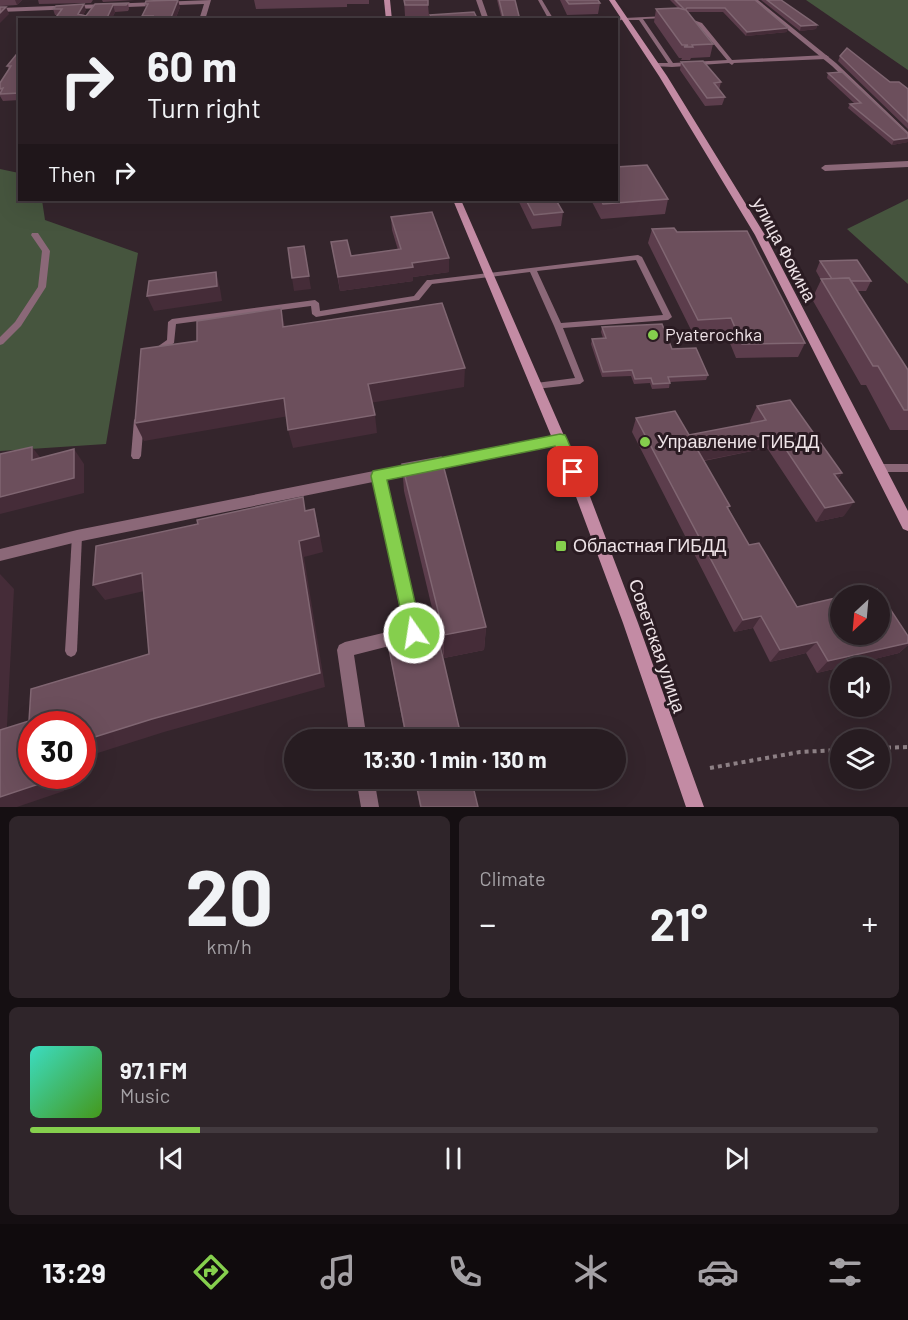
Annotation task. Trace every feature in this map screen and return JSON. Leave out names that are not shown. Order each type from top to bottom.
[{"type":"main road","points":[[387,0],[389,18]]},
{"type":"main road","name":"улица Фокина","points":[[612,0],[760,235],[908,525]]},
{"type":"main road","name":"Советская улица","points":[[458,201],[487,274],[560,439],[609,564],[695,807]]},
{"type":"street","points":[[478,0],[485,18]]},
{"type":"street","points":[[754,0],[810,42],[908,137]]},
{"type":"street","points":[[0,10],[97,2],[208,1],[203,18]]},
{"type":"street","points":[[91,12],[97,2]]},
{"type":"street","points":[[618,19],[624,19]]},
{"type":"street","points":[[825,168],[908,165]]},
{"type":"street","points":[[0,555],[77,536],[560,439]]},
{"type":"street","points":[[357,729],[345,650],[414,633],[378,476]]},
{"type":"street","points":[[367,789],[369,807]]},
{"type":"lane","points":[[540,0],[551,18]]},
{"type":"lane","points":[[640,18],[672,65]]},
{"type":"lane","points":[[624,19],[684,18],[700,24],[732,63]]},
{"type":"lane","points":[[655,66],[826,57]]},
{"type":"lane","points":[[0,342],[18,324],[42,287],[46,251],[35,235]]},
{"type":"lane","points":[[144,359],[171,341],[172,322],[315,303],[316,314],[416,298],[430,282],[638,256],[668,316],[558,326]]},
{"type":"lane","points":[[532,269],[580,381],[536,386]]},
{"type":"lane","points":[[136,456],[140,413]]},
{"type":"lane","points":[[879,468],[908,468]]},
{"type":"lane","points":[[71,651],[77,536]]},
{"type":"path","points":[[890,748],[908,747]]},
{"type":"path","points":[[710,768],[800,752],[830,750]]},
{"type":"green space","points":[[806,0],[908,0],[908,70]]},
{"type":"green space","points":[[0,169],[18,173],[18,201],[42,201],[45,220],[138,253],[106,444],[0,451]]},
{"type":"green space","points":[[908,199],[908,284],[847,229]]},
{"type":"building","points":[[178,0],[171,18],[142,16],[148,4],[145,4],[146,1]]},
{"type":"building","points":[[404,0],[428,0],[428,5],[405,5]]},
{"type":"building","points":[[499,0],[515,0],[520,18],[504,18]]},
{"type":"building","points":[[566,0],[598,0],[600,3],[569,4]]},
{"type":"building","points":[[675,0],[755,0],[788,28],[747,32],[725,8],[687,8],[685,10]]},
{"type":"building","points":[[767,0],[781,0],[817,25],[801,26]]},
{"type":"building","points":[[128,3],[113,5],[107,18],[55,18],[62,9],[53,9],[56,6],[84,4],[78,14],[86,16],[95,4]]},
{"type":"building","points":[[656,9],[686,10],[713,44],[692,45],[693,47],[682,45]]},
{"type":"building","points":[[474,12],[477,18],[431,18],[430,15]]},
{"type":"building","points":[[847,48],[890,82],[899,82],[908,89],[908,122],[840,56]]},
{"type":"building","points":[[18,52],[18,93],[0,94],[3,88],[0,89],[0,83],[11,66],[7,66]]},
{"type":"building","points":[[703,61],[721,82],[714,83],[725,97],[707,98],[681,62]]},
{"type":"building","points":[[842,72],[908,134],[908,138],[894,140],[850,104],[861,103],[828,73]]},
{"type":"building","points":[[647,165],[668,199],[603,204],[602,201],[618,201],[618,167]]},
{"type":"building","points":[[527,201],[557,201],[563,212],[534,215]]},
{"type":"building","points":[[432,212],[449,258],[412,263],[413,267],[338,277],[331,242],[347,240],[351,256],[401,249],[391,217]]},
{"type":"building","points":[[674,228],[677,232],[747,231],[805,343],[742,344],[731,318],[698,320],[652,229]]},
{"type":"building","points":[[304,246],[309,276],[292,278],[288,248]]},
{"type":"building","points":[[857,260],[871,281],[851,281],[849,278],[832,279],[820,261]]},
{"type":"building","points":[[216,272],[217,286],[147,296],[149,281]]},
{"type":"building","points":[[849,278],[908,370],[908,410],[904,410],[878,366],[873,366],[821,279]]},
{"type":"building","points":[[442,303],[465,368],[368,384],[375,415],[288,430],[284,398],[135,423],[141,349],[197,341],[197,321],[281,308],[283,327]]},
{"type":"building","points":[[662,324],[672,349],[696,348],[708,375],[668,377],[670,383],[653,384],[651,378],[635,379],[632,370],[603,372],[592,339],[606,338],[602,327]]},
{"type":"building","points":[[790,400],[842,473],[834,474],[854,502],[825,508],[775,433],[697,449],[730,506],[727,507],[749,545],[759,543],[797,607],[830,599],[830,645],[890,645],[890,609],[908,636],[908,643],[846,657],[830,657],[828,661],[817,642],[780,650],[761,616],[743,620],[636,418],[675,411],[689,435],[766,420],[757,406]]},
{"type":"building","points":[[32,447],[32,460],[74,449],[74,478],[0,497],[0,454]]},
{"type":"building","points":[[441,457],[486,627],[444,635],[402,464]]},
{"type":"building","points":[[303,497],[305,511],[314,509],[319,536],[299,541],[320,673],[96,737],[96,711],[30,711],[31,689],[149,654],[142,573],[93,585],[96,546],[198,524],[197,520]]},
{"type":"building","points":[[438,637],[459,729],[405,729],[388,644]]},
{"type":"building","points":[[18,724],[18,789],[24,789],[0,797],[0,730]]},
{"type":"building","points":[[417,789],[474,789],[478,807],[421,807]]},
{"type":"place","name":"Pyaterochka","points":[[653,335]]},
{"type":"place","name":"Управление ГИБДД","points":[[645,442]]},
{"type":"place","name":"Областная ГИБДД","points":[[561,546]]},
{"type":"route","points":[[414,633],[378,476],[560,439],[573,472]]}]
